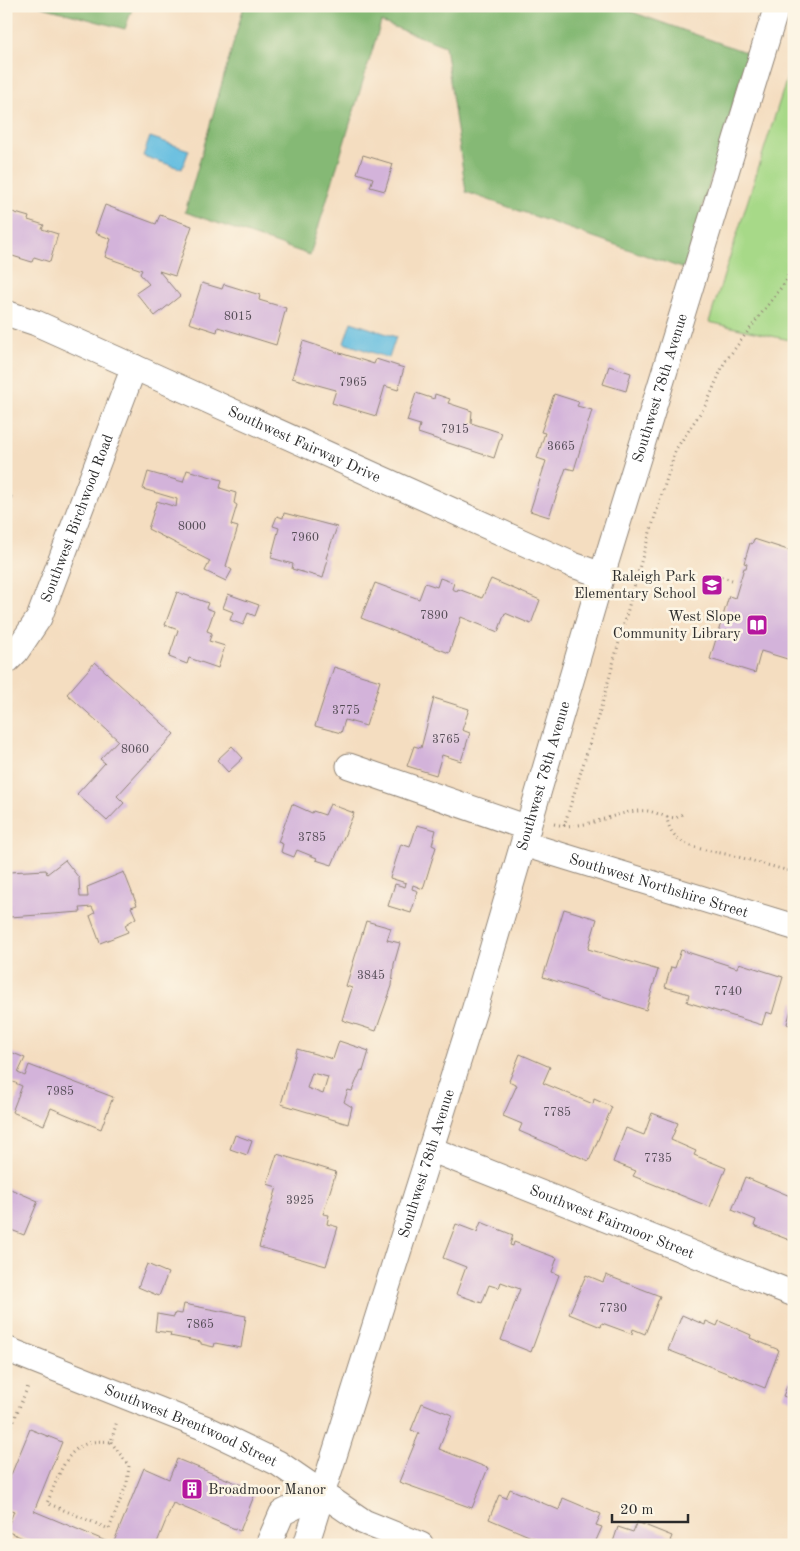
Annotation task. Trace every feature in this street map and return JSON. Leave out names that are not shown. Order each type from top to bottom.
[{"type":"street","name":"Southwest 78th Avenue","points":[[306,1545],[528,830],[602,575],[777,6]]},
{"type":"street","name":"Southwest Fairway Drive","points":[[6,313],[36,323],[573,565],[602,575]]},
{"type":"street","name":"Southwest Birchwood Road","points":[[6,662],[16,652],[39,618],[134,367]]},
{"type":"street","name":"Southwest Northshire Street","points":[[349,766],[794,927]]},
{"type":"street","name":"Southwest Fairmoor Street","points":[[430,1149],[794,1294]]},
{"type":"street","name":"Southwest Brentwood Street","points":[[6,1349],[205,1428],[278,1463],[364,1522],[421,1545]]},
{"type":"street","points":[[268,1545],[282,1513],[322,1493]]},
{"type":"path","points":[[564,826],[602,704],[642,558],[676,449],[707,403],[724,362],[786,281],[794,254]]},
{"type":"path","points":[[712,574],[732,580]]},
{"type":"path","points":[[528,830],[592,824],[642,811],[676,818],[685,812]]},
{"type":"path","points":[[667,817],[670,831],[686,844],[708,852],[729,854],[794,872]]},
{"type":"path","points":[[6,1439],[37,1362]]},
{"type":"path","points":[[110,1442],[125,1396]]},
{"type":"path","points":[[95,1440],[110,1442],[128,1466],[127,1483],[109,1529],[47,1503],[67,1457],[80,1445],[95,1440]]},
{"type":"green space","points":[[39,6],[133,6],[125,29]]},
{"type":"green space","points":[[244,6],[615,6],[748,53],[684,269],[466,192],[445,46],[381,22],[310,255],[185,212]]},
{"type":"green space","points":[[794,56],[794,341],[709,322]]},
{"type":"water","points":[[150,137],[189,150],[182,169],[143,156]]},
{"type":"water","points":[[351,322],[396,337],[389,358],[344,343]]},
{"type":"building","points":[[363,155],[393,164],[385,191],[370,187],[373,178],[357,173]]},
{"type":"building","points":[[105,205],[156,224],[160,215],[192,226],[175,276],[159,271],[180,296],[155,316],[136,293],[149,284],[140,274],[142,270],[105,257],[111,239],[95,233]]},
{"type":"building","points":[[12,212],[29,217],[28,220],[44,225],[42,229],[58,234],[50,262],[34,257],[32,262],[6,254],[6,213],[11,214]]},
{"type":"building","points":[[202,283],[222,289],[224,284],[260,295],[259,300],[286,308],[276,345],[218,327],[217,332],[189,323]]},
{"type":"building","points":[[303,341],[374,364],[376,359],[404,368],[398,390],[385,386],[376,416],[332,403],[336,390],[292,378]]},
{"type":"building","points":[[609,366],[631,373],[626,391],[603,384]]},
{"type":"building","points":[[416,393],[434,399],[435,394],[450,399],[448,403],[472,411],[471,423],[502,433],[494,458],[418,433],[420,425],[407,421]]},
{"type":"building","points":[[554,394],[579,402],[577,406],[592,410],[574,470],[566,468],[549,517],[530,511],[546,461],[537,458],[545,433],[541,432]]},
{"type":"building","points":[[187,470],[222,480],[220,488],[236,493],[234,503],[237,505],[231,525],[238,527],[226,566],[232,570],[226,581],[205,571],[210,561],[148,529],[157,501],[176,507],[177,499],[143,489],[148,472],[183,482]]},
{"type":"building","points":[[6,495],[12,496],[7,513],[6,513]]},
{"type":"building","points":[[284,513],[337,527],[326,558],[328,559],[323,578],[292,569],[293,564],[271,558],[279,528],[273,526],[277,516],[283,518]]},
{"type":"building","name":"West Slope Community Library","points":[[754,539],[794,552],[794,661],[761,651],[755,673],[710,659],[729,596],[735,598],[744,568],[746,568],[747,564],[744,563],[750,543],[752,544]]},
{"type":"building","points":[[440,578],[454,583],[452,589],[457,591],[458,589],[482,598],[491,579],[540,600],[531,624],[505,613],[498,632],[461,617],[449,653],[361,618],[375,583],[419,599],[425,583],[437,587]]},
{"type":"building","points":[[177,592],[208,603],[206,608],[214,611],[207,631],[212,633],[209,641],[225,646],[218,668],[189,658],[187,664],[169,657],[178,630],[165,625]]},
{"type":"building","points":[[228,594],[259,605],[255,616],[248,613],[243,625],[230,620],[233,612],[223,608]]},
{"type":"building","points":[[95,662],[174,734],[117,796],[124,803],[107,821],[77,794],[105,763],[100,759],[118,740],[67,694]]},
{"type":"building","points":[[334,667],[380,681],[366,726],[345,720],[341,733],[315,726]]},
{"type":"building","points":[[434,698],[469,709],[462,730],[470,733],[461,761],[442,755],[436,775],[407,766],[414,746],[421,748]]},
{"type":"building","points":[[232,746],[243,758],[228,772],[217,760]]},
{"type":"building","points":[[292,804],[312,813],[313,811],[325,815],[330,804],[354,813],[332,865],[316,860],[317,858],[297,850],[294,857],[281,852],[283,844],[278,842]]},
{"type":"building","points":[[417,825],[436,830],[432,845],[436,847],[423,889],[413,885],[412,889],[418,891],[411,913],[388,906],[395,884],[405,887],[406,883],[390,878],[401,844],[410,847]]},
{"type":"building","points":[[65,860],[79,878],[80,897],[88,897],[87,887],[124,872],[137,905],[131,907],[136,918],[125,925],[128,932],[100,943],[90,916],[95,913],[92,907],[80,908],[81,912],[10,917],[8,904],[6,904],[6,875],[9,875],[9,872],[46,870],[47,874]]},
{"type":"building","points":[[564,909],[597,919],[588,949],[658,970],[646,1010],[543,977]]},
{"type":"building","points":[[366,921],[391,928],[387,940],[400,943],[394,964],[392,986],[376,1031],[342,1020],[352,988],[346,986]]},
{"type":"building","points":[[681,950],[737,968],[739,963],[783,977],[772,1014],[766,1012],[762,1025],[687,1002],[689,994],[665,987],[671,967],[675,968]]},
{"type":"building","points":[[794,1002],[794,1027],[787,1024]]},
{"type":"building","points":[[339,1041],[369,1051],[363,1071],[361,1070],[352,1091],[348,1090],[344,1102],[352,1107],[348,1124],[281,1104],[297,1049],[333,1059]],"holes":[[[312,1073],[328,1077],[323,1094],[307,1088]]]},
{"type":"building","points":[[6,1050],[25,1058],[18,1073],[25,1076],[29,1065],[113,1097],[101,1129],[51,1108],[44,1125],[12,1112],[22,1086],[6,1079]]},
{"type":"building","points":[[520,1054],[550,1067],[543,1083],[593,1104],[594,1099],[612,1107],[589,1161],[519,1131],[522,1124],[503,1116],[517,1085],[509,1081]]},
{"type":"building","points":[[652,1113],[678,1123],[671,1140],[696,1151],[694,1155],[726,1168],[710,1207],[633,1176],[636,1171],[613,1162],[626,1128],[644,1135]]},
{"type":"building","points":[[235,1135],[252,1141],[247,1155],[230,1149]]},
{"type":"building","points":[[277,1154],[336,1172],[323,1214],[329,1215],[327,1224],[338,1227],[326,1266],[259,1247],[277,1187],[267,1184]]},
{"type":"building","points":[[745,1177],[790,1196],[794,1188],[794,1242],[754,1226],[756,1220],[732,1210]]},
{"type":"building","points":[[6,1187],[38,1201],[24,1235],[6,1228]]},
{"type":"building","points":[[481,1222],[513,1235],[510,1245],[513,1246],[514,1242],[557,1258],[552,1272],[559,1275],[531,1352],[501,1340],[520,1289],[501,1282],[499,1288],[489,1285],[482,1303],[456,1294],[466,1267],[443,1258],[456,1224],[477,1232]]},
{"type":"building","points":[[147,1264],[168,1273],[159,1296],[138,1287]]},
{"type":"building","points":[[586,1275],[603,1282],[606,1275],[660,1296],[645,1334],[633,1329],[632,1334],[602,1323],[601,1327],[569,1314]]},
{"type":"building","points":[[184,1304],[246,1316],[241,1348],[215,1343],[214,1347],[201,1344],[201,1342],[170,1336],[171,1333],[155,1331],[157,1314],[174,1317],[175,1313],[182,1314]]},
{"type":"building","points":[[682,1315],[705,1325],[706,1321],[717,1326],[719,1321],[751,1335],[750,1338],[779,1350],[765,1388],[668,1350]]},
{"type":"building","points":[[794,1370],[794,1400],[783,1396]]},
{"type":"building","points":[[422,1403],[452,1415],[439,1449],[488,1468],[472,1508],[399,1482],[419,1433],[411,1430]]},
{"type":"building","name":"Broadmoor Manor","points":[[30,1429],[62,1442],[34,1511],[113,1544],[144,1468],[169,1479],[177,1459],[256,1491],[240,1531],[173,1503],[156,1545],[40,1545],[6,1531],[14,1511],[6,1508],[6,1487]]},
{"type":"building","points":[[510,1489],[559,1510],[563,1498],[601,1514],[596,1525],[602,1527],[594,1545],[550,1545],[489,1519],[499,1495],[506,1498]]},
{"type":"building","points":[[637,1522],[672,1536],[670,1541],[679,1545],[612,1545],[618,1527],[633,1532]]},
{"type":"waterway","points":[[393,6],[401,6]]},
{"type":"place","name":"Raleigh Park Elementary School","points":[[712,585]]},
{"type":"place","name":"West Slope Community Library","points":[[757,625]]},
{"type":"place","name":"Broadmoor Manor","points":[[192,1489]]}]
